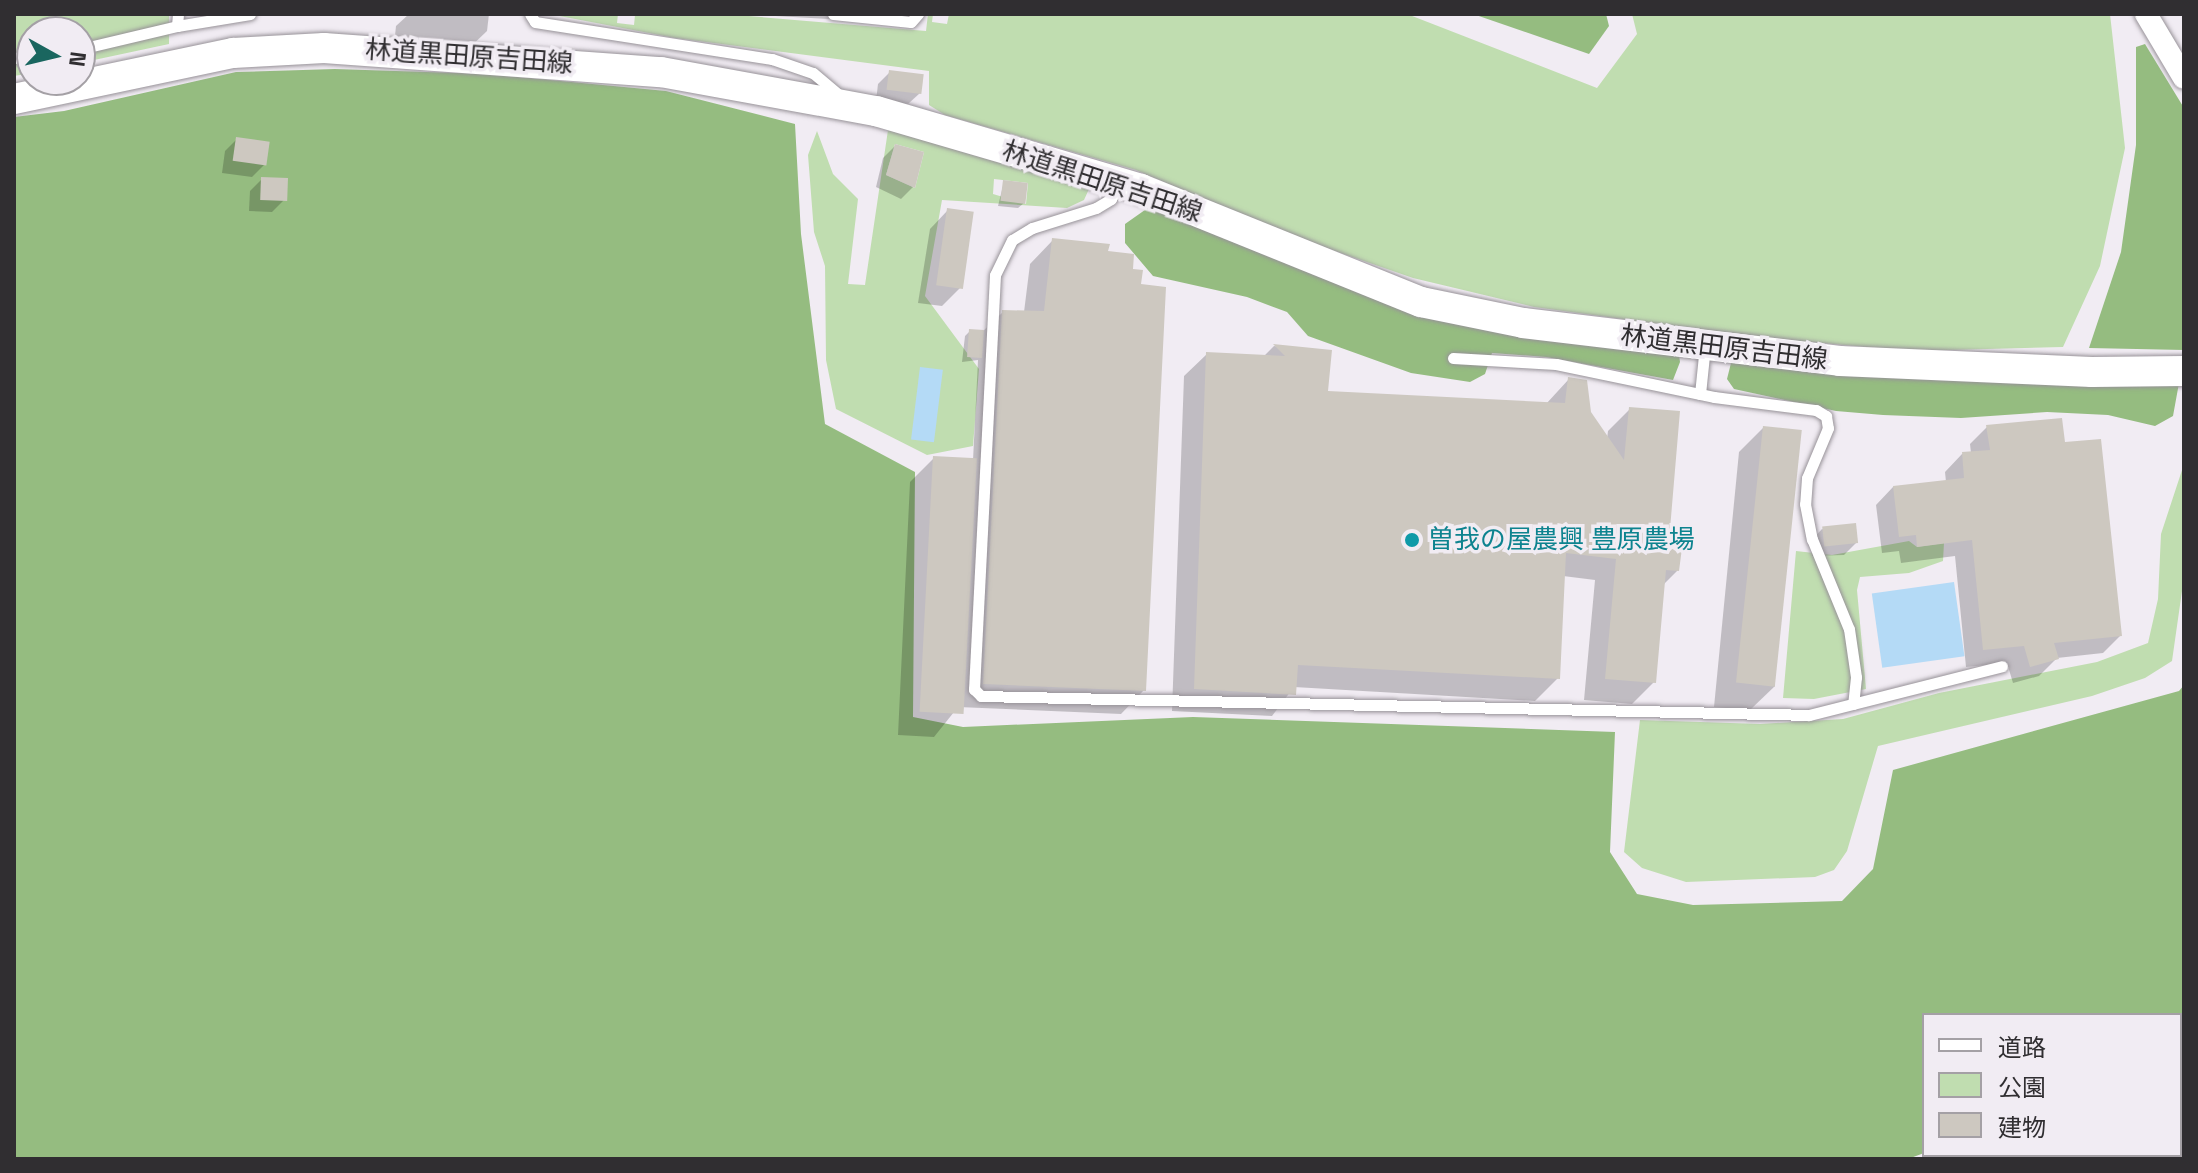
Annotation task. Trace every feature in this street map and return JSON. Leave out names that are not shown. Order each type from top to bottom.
[{"type":"street","points":[[2146,14],[2179,66]]},
{"type":"street","name":"林道黒田原吉田線","points":[[14,99],[233,53],[324,48],[661,72],[852,106],[1120,183],[1421,302],[1523,323],[1840,361],[2184,371]]},
{"type":"lane","points":[[96,44],[178,20],[250,14]]},
{"type":"lane","points":[[530,14],[535,22],[772,59],[813,73],[852,106]]},
{"type":"lane","points":[[833,14],[911,22],[918,14]]},
{"type":"lane","points":[[1120,183],[1111,199],[1096,208],[1032,228],[1012,240],[995,275],[974,689],[981,696],[1809,715],[2002,666]]},
{"type":"lane","points":[[1700,394],[1705,346]]},
{"type":"lane","points":[[1453,358],[1556,364],[1700,394],[1816,410],[1826,416],[1828,428],[1807,478],[1805,504],[1812,539],[1849,629],[1856,677],[1853,704]]},
{"type":"green space","points":[[14,14],[169,14],[169,44],[96,60],[96,16],[16,16],[14,76]]},
{"type":"green space","points":[[549,14],[618,14],[617,23],[634,25],[635,15],[624,14],[725,14],[926,31],[928,14],[933,14],[932,22],[947,24],[949,14],[1407,14],[1597,88],[1637,34],[1632,14],[2110,14],[2125,148],[2100,266],[2063,347],[1911,351],[1755,337],[1534,307],[1413,278],[1280,232],[1136,170],[945,115],[929,105],[929,71],[675,38]]},
{"type":"green space","points":[[1473,14],[1606,14],[1609,26],[1589,54]]},
{"type":"green space","points":[[2145,44],[2184,108],[2184,350],[2089,348],[2121,252],[2136,145],[2136,47]]},
{"type":"green space","points":[[335,69],[487,74],[666,91],[795,124],[801,234],[825,424],[915,472],[913,717],[963,727],[1193,717],[1615,732],[1610,852],[1637,894],[1693,905],[1842,901],[1873,869],[1893,770],[2179,691],[2184,685],[2184,1132],[2182,1013],[1922,1013],[1922,1154],[1908,1159],[14,1159],[14,117],[64,111],[236,72]]},
{"type":"green space","points":[[888,130],[1089,189],[1084,200],[1067,208],[942,200],[925,296],[979,369],[973,446],[927,455],[836,409],[826,360],[825,266],[814,232],[808,155],[817,131],[833,174],[858,199],[848,284],[865,285]],"holes":[[[895,144],[924,152],[915,188],[886,175]],[[994,179],[1028,183],[1026,204],[993,194]]]},
{"type":"green space","points":[[1152,205],[1415,305],[1678,348],[1680,362],[1673,380],[1546,357],[1492,353],[1485,374],[1470,382],[1411,373],[1308,336],[1287,312],[1247,297],[1153,276],[1125,243],[1125,224]]},
{"type":"green space","points":[[1732,359],[2179,383],[2173,416],[2155,426],[2108,415],[2047,412],[1961,418],[1883,415],[1836,411],[1734,389],[1727,379]]},
{"type":"green space","points":[[2184,464],[2184,577],[2172,661],[2145,678],[2092,696],[1878,746],[1847,851],[1834,870],[1815,877],[1686,882],[1642,868],[1624,852],[1640,720],[1760,724],[1843,719],[1939,693],[2097,662],[2148,643],[2158,599],[2161,534]]},
{"type":"green space","points":[[1909,541],[1917,547],[1944,543],[1943,561],[1909,573],[1860,577],[1857,590],[1866,689],[1814,699],[1783,698],[1796,551],[1832,555]]},
{"type":"water","points":[[920,367],[943,370],[934,442],[911,439]]},
{"type":"water","points":[[1954,582],[1964,656],[1882,668],[1872,594]]},
{"type":"building","points":[[889,70],[924,74],[921,94],[887,90]]},
{"type":"building","points":[[236,137],[270,142],[266,165],[233,161]]},
{"type":"building","points":[[895,144],[924,152],[915,188],[886,175]]},
{"type":"building","points":[[261,177],[288,178],[287,201],[260,200]]},
{"type":"building","points":[[1003,180],[1028,183],[1025,204],[1000,201]]},
{"type":"building","points":[[947,208],[974,212],[963,289],[936,285]]},
{"type":"building","points":[[1052,238],[1110,244],[1108,251],[1134,254],[1133,269],[1143,270],[1141,284],[1166,287],[1146,691],[983,684],[1002,310],[1044,311]]},
{"type":"building","points":[[969,329],[984,330],[982,358],[967,357]]},
{"type":"building","points":[[1273,344],[1332,350],[1328,391],[1565,403],[1568,377],[1587,380],[1591,412],[1624,460],[1629,407],[1680,411],[1669,541],[1682,548],[1679,571],[1666,570],[1656,683],[1605,679],[1616,559],[1566,553],[1560,679],[1298,665],[1296,695],[1194,689],[1206,352],[1285,356]]},
{"type":"building","points":[[2062,418],[2065,442],[2101,439],[2122,636],[2054,643],[2059,659],[2030,667],[2024,646],[1983,650],[1972,540],[1917,547],[1916,535],[1899,537],[1893,486],[1964,478],[1962,452],[1990,450],[1986,425]]},
{"type":"building","points":[[1763,426],[1802,430],[1775,687],[1736,683]]},
{"type":"building","points":[[933,456],[977,458],[964,714],[920,712]]},
{"type":"building","points":[[1856,523],[1858,543],[1824,546],[1822,527]]},
{"type":"place","name":"曽我の屋農興 豊原農場","points":[[1412,540]]}]
